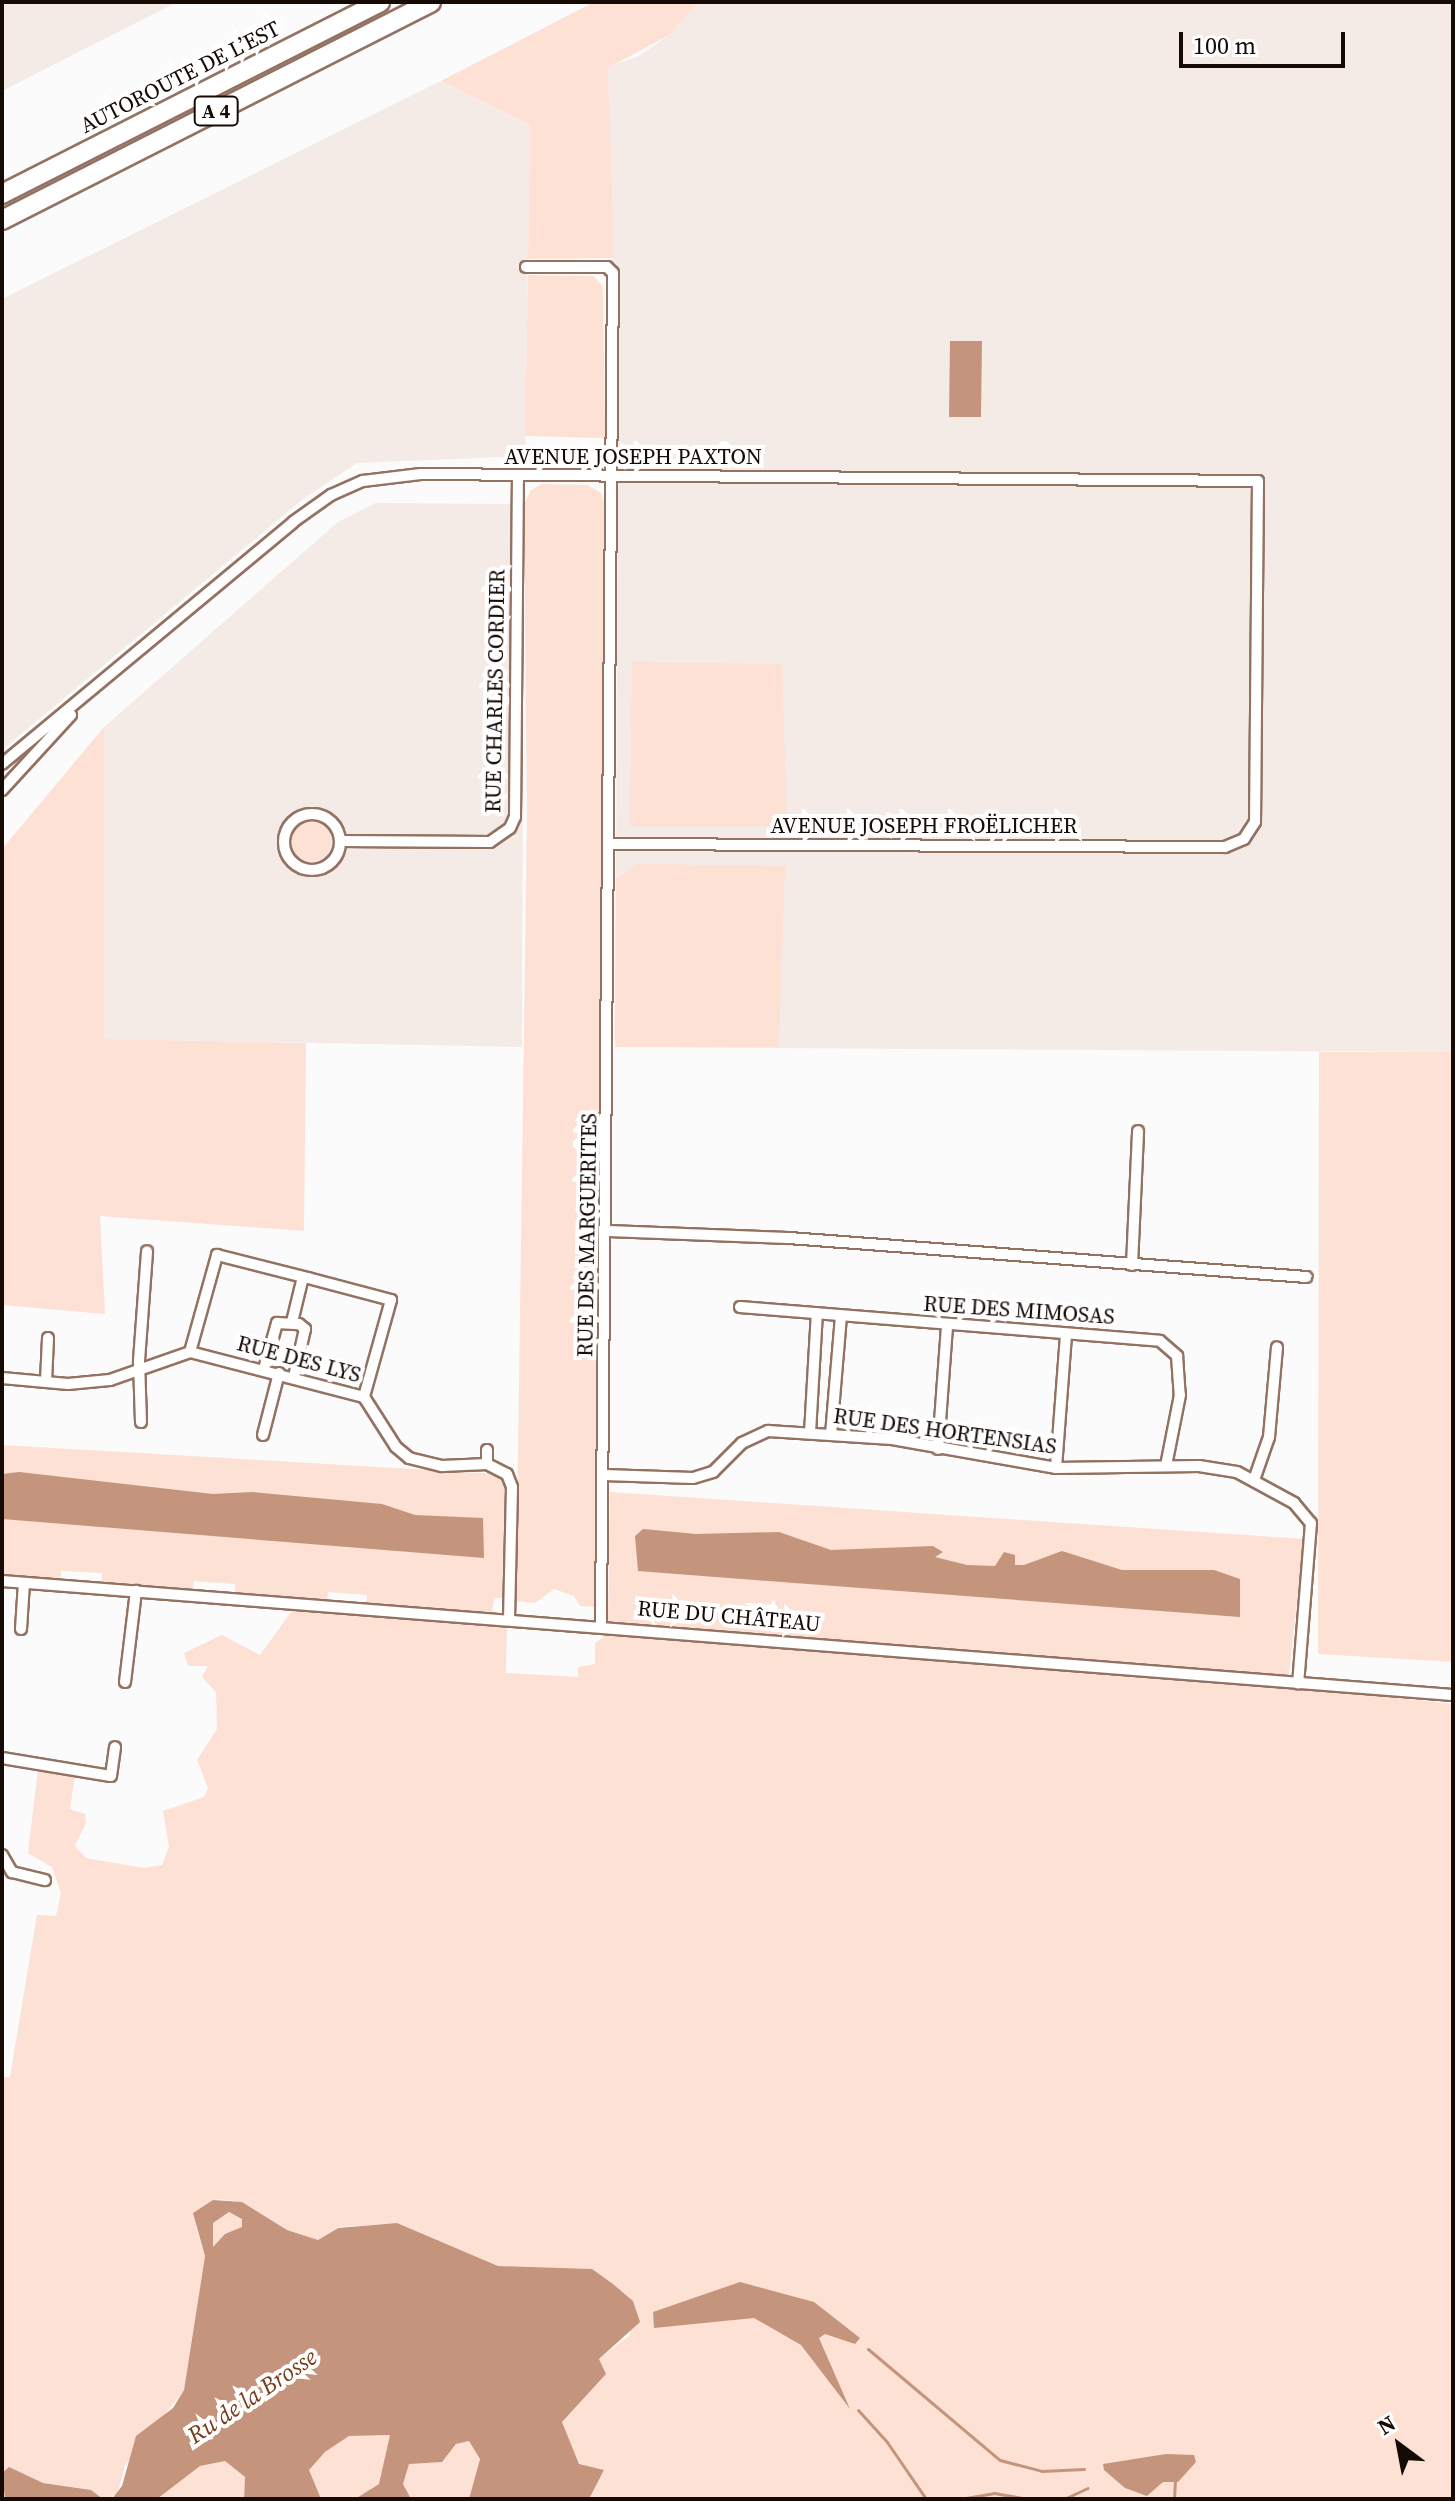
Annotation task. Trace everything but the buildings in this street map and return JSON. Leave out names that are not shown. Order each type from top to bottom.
[{"type":"highway","name":"AUTOROUTE DE L’EST","points":[[2,194],[380,2]]},
{"type":"highway","name":"A 4","points":[[2,220],[431,2]]},
{"type":"street","points":[[526,267],[607,267],[613,273],[609,844]]},
{"type":"street","name":"AVENUE JOSEPH PAXTON","points":[[2,764],[331,495],[363,481],[404,475],[518,475],[1258,481]]},
{"type":"street","name":"RUE CHARLES CORDIER","points":[[340,841],[490,842],[510,828],[515,817],[518,475]]},
{"type":"street","name":"AVENUE JOSEPH FROËLICHER","points":[[609,844],[1225,847],[1244,839],[1255,822],[1258,481]]},
{"type":"street","name":"AVENUE JOSEPH PAXTON","points":[[2,790],[85,698]]},
{"type":"street","points":[[317,815],[333,824],[340,841],[334,859],[310,870],[293,863],[284,842],[298,818],[317,815]]},
{"type":"street","name":"RUE DES MARGUERITES","points":[[601,1625],[609,844]]},
{"type":"street","points":[[1132,1265],[1138,1131]]},
{"type":"street","points":[[607,1231],[789,1238],[1307,1277]]},
{"type":"street","points":[[141,1422],[139,1373],[147,1251]]},
{"type":"street","points":[[2,1378],[110,1380],[139,1373],[159,1360],[190,1352],[217,1255],[391,1300],[364,1397]]},
{"type":"street","points":[[292,1322],[303,1277]]},
{"type":"street","name":"RUE DES MIMOSAS","points":[[740,1307],[1160,1341],[1174,1350],[1180,1395],[1166,1466]]},
{"type":"street","points":[[810,1433],[817,1313]]},
{"type":"street","points":[[831,1435],[841,1316]]},
{"type":"street","points":[[264,1369],[277,1323],[292,1322],[305,1329],[294,1377]]},
{"type":"street","points":[[938,1449],[947,1325]]},
{"type":"street","points":[[1056,1468],[1066,1334]]},
{"type":"street","points":[[46,1381],[48,1338]]},
{"type":"street","points":[[1254,1480],[1269,1437],[1277,1347]]},
{"type":"street","name":"RUE DES LYS","points":[[190,1352],[364,1397],[396,1447],[409,1458],[442,1466],[487,1464]]},
{"type":"street","points":[[263,1435],[279,1373]]},
{"type":"street","name":"RUE DES HORTENSIAS","points":[[604,1475],[693,1478],[713,1472],[753,1436],[768,1431],[831,1435],[1056,1468],[1166,1466],[1237,1472],[1294,1503],[1311,1523],[1298,1683]]},
{"type":"street","points":[[487,1450],[487,1464],[507,1474],[512,1487],[509,1619]]},
{"type":"street","name":"RUE DU CHÂTEAU","points":[[2,1581],[601,1625],[1453,1695]]},
{"type":"street","points":[[21,1629],[24,1583]]},
{"type":"street","points":[[125,1682],[136,1591]]},
{"type":"street","points":[[2,1758],[111,1776],[115,1747]]},
{"type":"street","points":[[2,1855],[12,1872],[45,1880]]},
{"type":"shaded area","points":[[2,2],[177,2],[2,91]]},
{"type":"shaded area","points":[[594,2],[699,2],[669,35],[608,68],[614,258],[528,259],[530,125],[441,81]]},
{"type":"shaded area","points":[[699,2],[1453,2],[1453,1052],[615,1047],[618,497],[608,67],[639,56],[669,35]]},
{"type":"shaded area","points":[[441,81],[530,125],[525,456],[357,463],[302,500],[2,750],[2,299]]},
{"type":"shaded area","points":[[528,275],[593,276],[603,286],[605,438],[525,436]]},
{"type":"shaded area","points":[[542,484],[588,485],[601,493],[606,509],[595,1607],[580,1606],[574,1596],[554,1589],[535,1603],[516,1601],[527,815],[524,504],[531,490]]},
{"type":"shaded area","points":[[375,503],[524,504],[522,1047],[104,1039],[104,727],[338,522]]},
{"type":"shaded area","points":[[632,662],[782,664],[787,826],[630,826]]},
{"type":"shaded area","points":[[104,727],[104,1039],[306,1043],[304,1231],[100,1216],[105,1314],[2,1305],[2,849]]},
{"type":"shaded area","points":[[311,821],[325,827],[331,841],[325,855],[311,861],[297,855],[291,841],[297,827]]},
{"type":"shaded area","points":[[636,864],[785,866],[779,1047],[615,1047],[616,880]]},
{"type":"shaded area","points":[[1319,1052],[1453,1052],[1453,1662],[1318,1654]]},
{"type":"shaded area","points":[[2,1445],[498,1474],[505,1479],[506,1598],[494,1598],[492,1612],[366,1606],[367,1595],[328,1592],[327,1603],[235,1595],[235,1584],[194,1581],[193,1592],[102,1583],[102,1573],[61,1571],[60,1581],[2,1576]]},
{"type":"shaded area","points":[[610,1492],[1304,1539],[1287,1691],[1294,1687],[1453,1704],[1453,2499],[589,2499],[604,2470],[579,2465],[562,2422],[606,2374],[599,2359],[630,2335],[633,2301],[613,2284],[591,2269],[498,2266],[397,2223],[338,2227],[318,2240],[287,2230],[242,2202],[220,2199],[212,2200],[196,2227],[205,2256],[184,2390],[125,2465],[117,2495],[103,2499],[91,2490],[43,2483],[9,2468],[2,2473],[2,2077],[10,2077],[37,1915],[56,1916],[61,1893],[52,1867],[28,1853],[38,1769],[75,1775],[70,1809],[85,1814],[86,1823],[75,1846],[86,1858],[144,1868],[162,1865],[169,1847],[163,1811],[204,1797],[208,1788],[197,1760],[217,1729],[216,1692],[202,1677],[208,1666],[188,1666],[184,1653],[222,1635],[260,1655],[294,1608],[507,1625],[506,1673],[578,1677],[578,1667],[595,1664],[595,1643],[604,1637],[608,1619]]},
{"type":"shaded area","points":[[229,2212],[243,2219],[242,2227],[213,2247],[213,2223]]},
{"type":"shaded area","points":[[391,2435],[379,2484],[355,2499],[319,2497],[309,2470],[325,2452],[349,2436]]},
{"type":"shaded area","points":[[469,2441],[480,2459],[469,2499],[411,2499],[403,2484],[409,2463],[442,2462],[456,2444]]},
{"type":"shaded area","points":[[225,2461],[245,2477],[244,2499],[157,2499],[200,2466]]},
{"type":"water","points":[[950,341],[982,341],[981,417],[949,417]]},
{"type":"water","points":[[19,1472],[213,1494],[252,1492],[382,1504],[415,1515],[483,1518],[484,1558],[2,1519],[2,1474]]},
{"type":"water","points":[[643,1529],[696,1534],[779,1532],[831,1550],[933,1546],[943,1552],[935,1557],[967,1565],[995,1566],[1004,1552],[1015,1555],[1015,1565],[1024,1565],[1062,1551],[1122,1570],[1214,1570],[1240,1579],[1240,1617],[638,1571],[635,1536]]},
{"type":"water","points":[[213,2200],[242,2202],[287,2230],[318,2240],[338,2228],[397,2223],[498,2266],[592,2269],[613,2284],[633,2301],[640,2322],[599,2359],[606,2374],[562,2422],[579,2464],[604,2470],[589,2499],[469,2499],[480,2459],[469,2441],[456,2444],[442,2462],[409,2464],[403,2484],[411,2499],[355,2499],[379,2484],[390,2435],[349,2436],[325,2452],[309,2470],[321,2499],[244,2499],[245,2477],[225,2461],[200,2466],[157,2499],[112,2499],[122,2486],[136,2436],[173,2408],[184,2390],[205,2256],[193,2213]],"holes":[[[229,2212],[242,2219],[242,2227],[225,2234],[213,2247],[213,2223]]]},
{"type":"water","points":[[740,2282],[814,2302],[860,2338],[855,2344],[825,2334],[819,2338],[850,2409],[801,2345],[754,2318],[654,2328],[653,2312]]},
{"type":"water","points":[[1166,2454],[1194,2455],[1196,2462],[1178,2482],[1163,2482],[1147,2496],[1125,2488],[1104,2470],[1103,2464]]},
{"type":"water","points":[[9,2467],[43,2483],[91,2490],[103,2499],[5,2499],[2,2473]]},
{"type":"waterway","name":"Ru de la Brosse","points":[[868,2349],[1000,2460],[1042,2471],[1084,2469]]},
{"type":"waterway","name":"Ru de la Brosse","points":[[858,2410],[887,2442],[926,2499]]},
{"type":"waterway","name":"Ru de la Brosse","points":[[1174,2499],[1175,2479]]},
{"type":"waterway","name":"Ru de la Brosse","points":[[1064,2499],[1088,2488]]},
{"type":"waterway","name":"Ru de la Brosse","points":[[960,2499],[994,2493],[1029,2499]]}]
